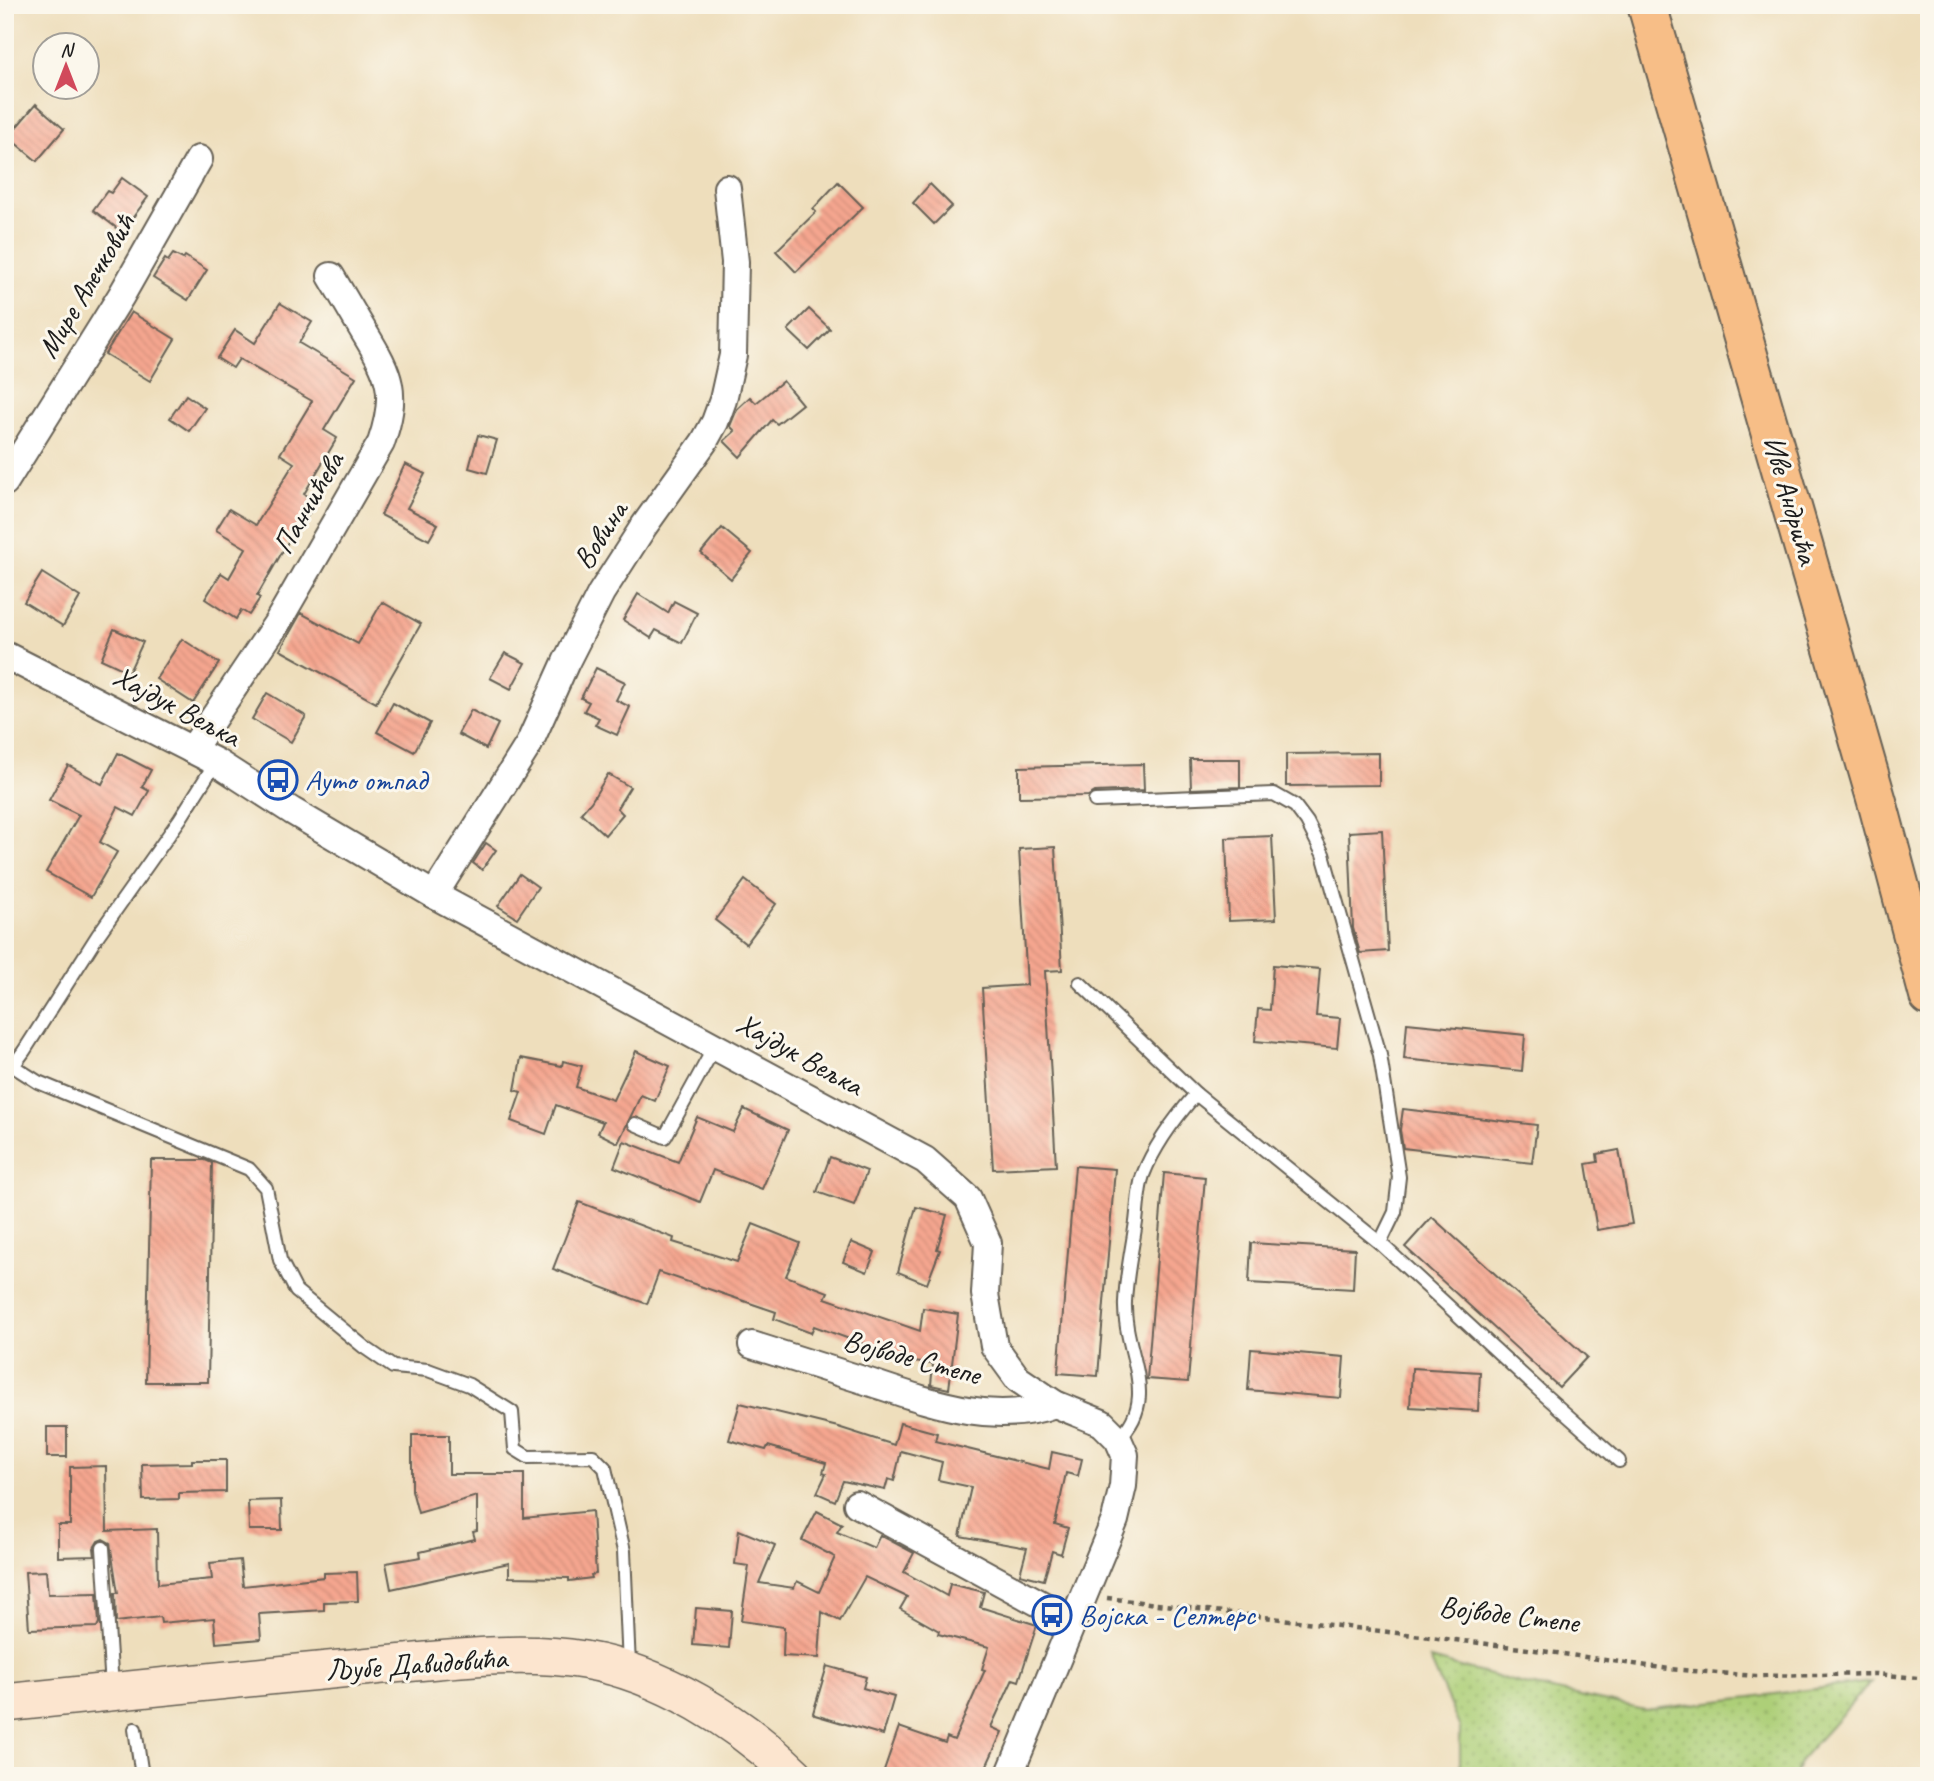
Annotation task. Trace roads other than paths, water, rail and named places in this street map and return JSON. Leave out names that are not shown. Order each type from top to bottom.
[{"type":"main road","name":"Иве Андрића","points":[[1647,5],[1878,805],[1929,996]]},
{"type":"main road","name":"Љубе Давидовића","points":[[5,1703],[288,1673],[510,1656],[586,1661],[629,1673],[673,1691],[715,1713],[768,1751],[795,1776]]},
{"type":"street","name":"Мире Алечковић","points":[[5,482],[121,296],[199,159]]},
{"type":"street","name":"Вовина","points":[[434,895],[529,744],[601,593],[715,422],[729,378],[733,355],[735,262],[727,188]]},
{"type":"street","name":"Панчићева","points":[[192,750],[277,622],[381,443],[387,426],[390,394],[385,366],[331,276]]},
{"type":"street","name":"Хајдук Вељка","points":[[5,655],[216,762],[292,811],[434,895],[925,1160],[968,1198],[988,1243],[985,1294],[994,1346],[1018,1379],[1055,1404],[1102,1423],[1118,1439]]},
{"type":"street","name":"Војводе Степе","points":[[752,1345],[953,1408],[1015,1413],[1055,1404]]},
{"type":"street","points":[[1009,1776],[1115,1520],[1123,1486],[1125,1455],[1118,1439]]},
{"type":"street","points":[[857,1504],[1072,1620]]},
{"type":"lane","points":[[216,762],[9,1068],[249,1169],[266,1188],[280,1261],[296,1291],[364,1347],[393,1367],[428,1370],[469,1385],[512,1412],[515,1449],[528,1457],[593,1456],[605,1468],[624,1551],[629,1673]]},
{"type":"lane","points":[[1095,801],[1274,794],[1291,802],[1307,821],[1323,854],[1330,878],[1380,1055],[1390,1108],[1399,1177],[1398,1195],[1389,1228],[1380,1243]]},
{"type":"lane","points":[[1080,983],[1196,1094],[1380,1243],[1619,1461]]},
{"type":"lane","points":[[635,1124],[665,1137],[715,1046]]},
{"type":"lane","points":[[1118,1439],[1134,1420],[1140,1398],[1138,1374],[1128,1341],[1125,1302],[1142,1178],[1161,1141],[1196,1094]]},
{"type":"lane","points":[[103,1548],[112,1692]]},
{"type":"lane","points":[[135,1729],[142,1776]]},
{"type":"place","name":"Ауто отпад","points":[[278,780]]},
{"type":"place","name":"Војска - Селтерс","points":[[1052,1615]]}]
